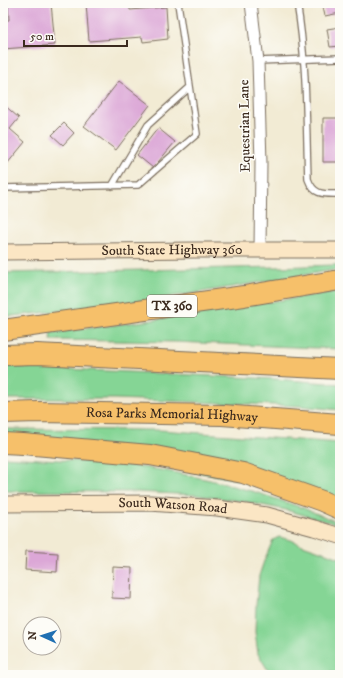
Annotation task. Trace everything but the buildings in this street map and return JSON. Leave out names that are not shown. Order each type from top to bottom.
[{"type":"highway","name":"TX 360","points":[[3,330],[244,296],[340,280]]},
{"type":"highway","points":[[3,355],[37,354],[340,369]]},
{"type":"highway","name":"Rosa Parks Memorial Highway","points":[[3,413],[38,412],[222,415],[340,424]]},
{"type":"highway","points":[[3,443],[150,455],[243,473],[322,501],[340,509]]},
{"type":"main road","name":"South State Highway 360","points":[[3,252],[260,249],[340,250]]},
{"type":"main road","name":"South Watson Road","points":[[3,504],[150,503],[217,508],[267,515],[340,536]]},
{"type":"street","name":"Equestrian Lane","points":[[251,3],[258,61],[261,163],[260,249]]},
{"type":"lane","points":[[3,188],[138,185],[197,134],[178,3]]},
{"type":"lane","points":[[297,3],[303,59],[308,179],[311,187],[319,193],[340,194]]},
{"type":"lane","points":[[258,61],[340,58]]},
{"type":"lane","points":[[112,186],[148,125],[190,87]]},
{"type":"green space","points":[[339,265],[340,269],[189,294],[113,305],[3,317],[3,273]]},
{"type":"green space","points":[[340,291],[340,349],[175,342],[51,340],[50,333],[154,320]]},
{"type":"green space","points":[[3,366],[275,379],[340,384],[340,410],[300,406],[115,399],[3,399]]},
{"type":"green space","points":[[3,429],[160,430],[340,443],[340,499],[3,436]]},
{"type":"green space","points":[[3,457],[117,463],[167,471],[210,480],[255,492],[303,508],[340,523],[340,527],[332,523],[286,510],[247,502],[196,495],[137,492],[3,491]]},
{"type":"green space","points":[[279,537],[340,558],[340,675],[336,675],[331,671],[326,675],[271,675],[258,654],[255,632],[259,576],[273,540]]}]
